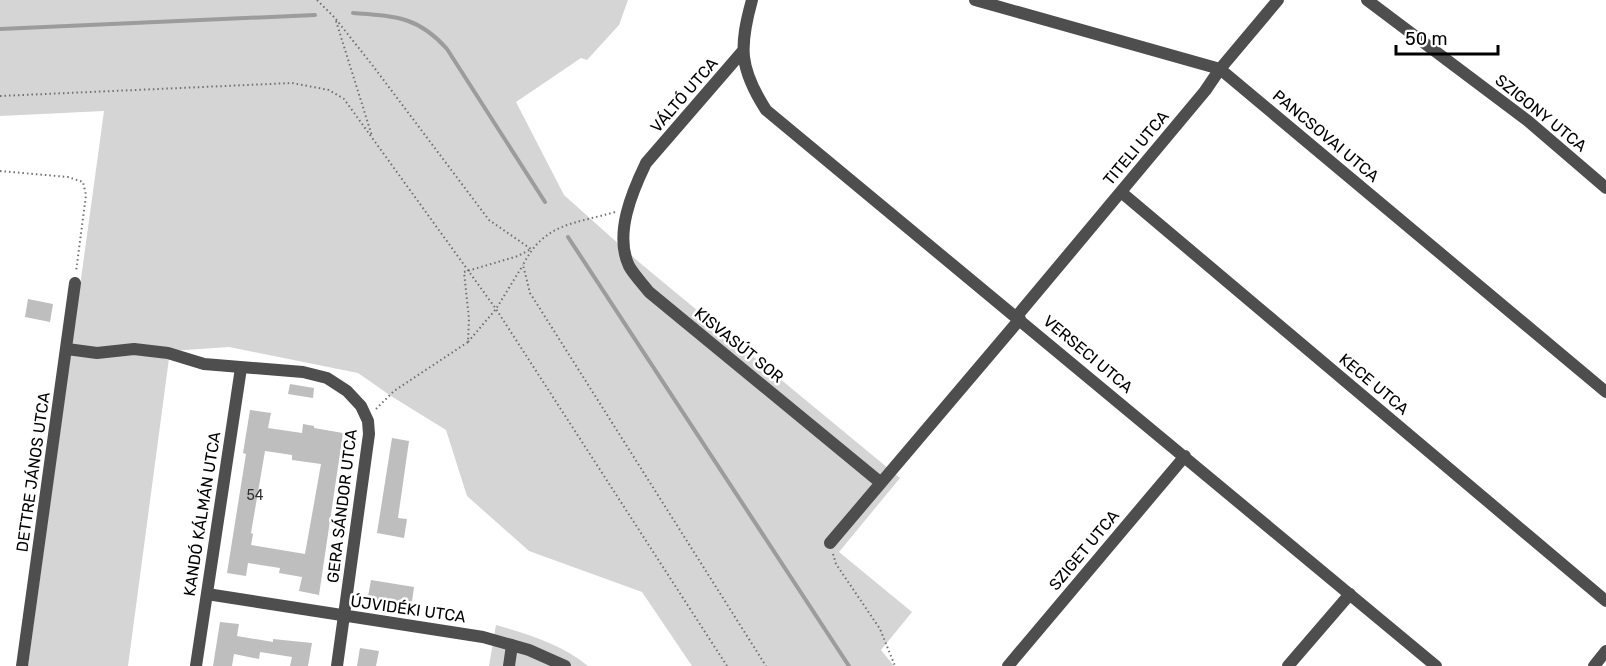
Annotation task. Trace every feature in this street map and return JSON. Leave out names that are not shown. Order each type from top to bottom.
[{"type":"street","points":[[742,52],[743,29],[752,0]]},
{"type":"street","name":"PANCSOVAI UTCA","points":[[975,0],[1220,69],[1606,392]]},
{"type":"street","name":"TITELI UTCA","points":[[830,543],[1018,318],[1278,0]]},
{"type":"street","name":"SZIGONY UTCA","points":[[1367,0],[1528,121],[1606,188]]},
{"type":"street","name":"VÁLTÓ UTCA","points":[[629,207],[646,163],[742,52]]},
{"type":"street","name":"VERSECI UTCA","points":[[742,52],[747,73],[766,110],[1436,666]]},
{"type":"street","name":"KECE UTCA","points":[[1121,192],[1606,601]]},
{"type":"street","name":"KISVASÚT SOR","points":[[629,207],[624,230],[624,250],[630,267],[649,292],[881,483]]},
{"type":"street","name":"DETTRE JÁNOS UTCA","points":[[22,666],[75,283]]},
{"type":"street","name":"GERA SÁNDOR UTCA","points":[[67,349],[97,353],[134,348],[168,353],[204,364],[303,372],[327,378],[347,391],[360,406],[368,421],[364,476],[337,666]]},
{"type":"street","name":"KANDÓ KÁLMÁN UTCA","points":[[196,666],[241,368]]},
{"type":"street","name":"SZIGET UTCA","points":[[1008,666],[1185,456]]},
{"type":"street","name":"ÚJVIDÉKI UTCA","points":[[207,594],[483,637],[546,656],[565,666]]},
{"type":"street","points":[[1288,666],[1350,594]]},
{"type":"street","points":[[509,666],[512,645]]},
{"type":"street","points":[[1594,666],[1606,651]]},
{"type":"path","points":[[317,0],[335,18],[489,220],[531,249]]},
{"type":"path","points":[[335,18],[373,137]]},
{"type":"path","points":[[0,96],[292,83],[329,90],[344,99],[496,309],[727,666]]},
{"type":"path","points":[[0,171],[68,177],[83,182],[86,195],[75,283]]},
{"type":"path","points":[[368,421],[380,403],[394,391],[468,342],[496,309],[531,249],[541,238],[566,225],[629,207]]},
{"type":"path","points":[[468,342],[469,319],[464,272],[518,256],[531,249]]},
{"type":"path","points":[[523,265],[530,293],[766,666]]},
{"type":"path","points":[[830,543],[836,564],[880,629],[895,666]]},
{"type":"shaded area","points":[[0,0],[628,0],[619,25],[587,60],[581,58],[516,102],[564,195],[640,263],[900,478],[839,552],[912,612],[881,650],[894,666],[692,666],[642,592],[529,551],[467,496],[446,430],[358,373],[229,347],[170,351],[128,666],[28,666],[104,111],[0,116]]},
{"type":"shaded area","points":[[496,625],[533,636],[556,646],[588,666],[489,666]]},
{"type":"building","points":[[28,299],[53,304],[50,322],[25,317]]},
{"type":"building","points":[[290,384],[314,388],[313,398],[288,394]]},
{"type":"building","points":[[250,410],[271,413],[268,428],[302,433],[303,424],[343,433],[319,595],[299,591],[302,577],[279,573],[280,568],[248,563],[246,576],[227,573],[246,454],[243,453]],"holes":[[[265,451],[292,455],[292,460],[321,464],[305,554],[251,545]]]},
{"type":"building","points":[[392,438],[409,441],[398,518],[407,519],[404,538],[377,533]]},
{"type":"building","points":[[371,580],[414,587],[411,609],[367,602]]},
{"type":"building","points":[[220,622],[239,624],[237,636],[273,642],[273,639],[312,643],[308,666],[290,666],[292,657],[260,652],[259,659],[234,654],[232,666],[213,666]]},
{"type":"building","points":[[360,648],[379,651],[376,666],[357,666]]},
{"type":"waterway","points":[[353,13],[381,15],[404,20],[426,30],[436,38],[447,49],[545,202]]},
{"type":"waterway","points":[[0,29],[315,15]]},
{"type":"waterway","points":[[568,237],[849,666]]}]
